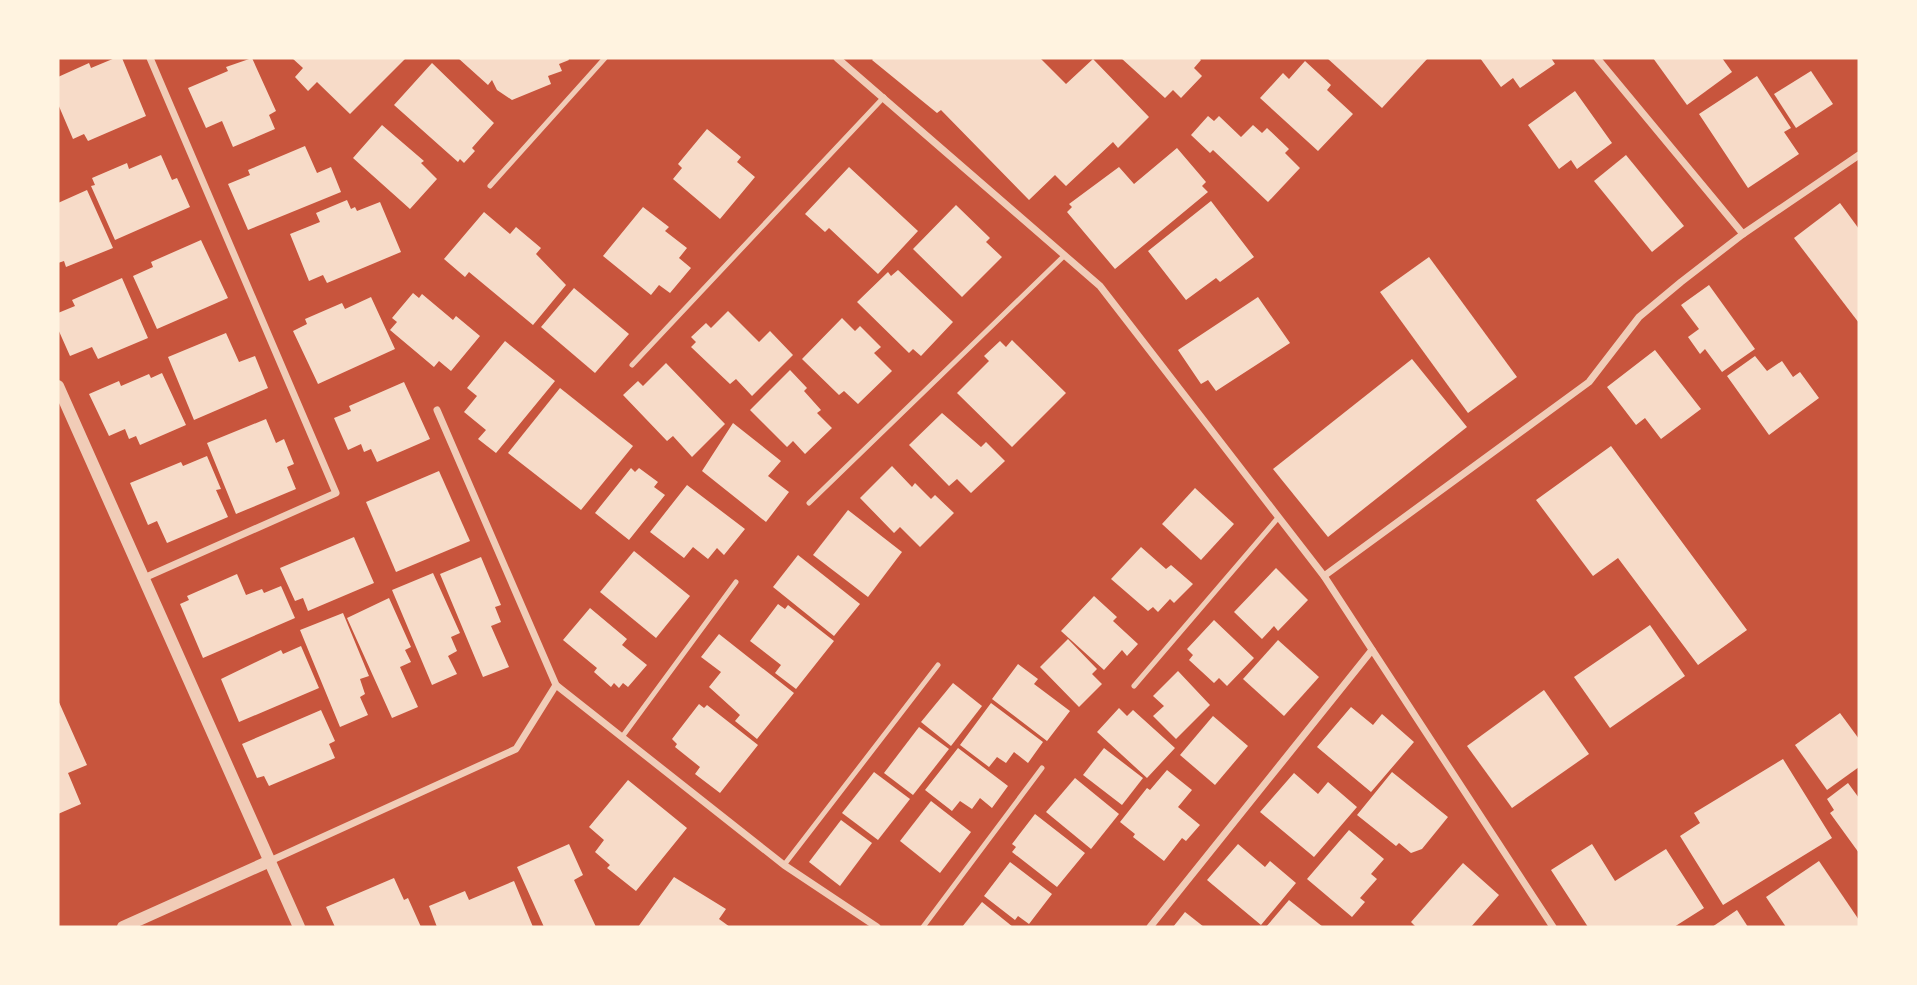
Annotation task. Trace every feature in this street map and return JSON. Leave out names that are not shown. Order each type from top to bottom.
[{"type":"street","points":[[145,578],[336,493],[150,58]]},
{"type":"street","points":[[837,58],[1100,286],[1324,576],[1553,927]]},
{"type":"street","points":[[1597,58],[1743,234]]},
{"type":"street","points":[[1324,576],[1589,382],[1639,317],[1743,234],[1859,155]]},
{"type":"street","points":[[58,386],[299,927]]},
{"type":"street","points":[[437,410],[556,685],[784,865],[877,927]]},
{"type":"street","points":[[1150,927],[1372,650]]},
{"type":"street","points":[[123,927],[516,749],[556,685]]},
{"type":"lane","points":[[490,186],[605,58]]},
{"type":"lane","points":[[632,365],[885,97]]},
{"type":"lane","points":[[809,503],[1065,255]]},
{"type":"lane","points":[[1134,686],[1278,519]]},
{"type":"lane","points":[[622,737],[736,582]]},
{"type":"lane","points":[[784,865],[938,665]]},
{"type":"lane","points":[[923,927],[1042,768]]},
{"type":"building","points":[[115,58],[122,58],[146,116],[88,141],[84,134],[73,139],[58,104],[58,77],[89,63],[91,68]]},
{"type":"building","points":[[252,58],[276,111],[269,115],[275,129],[233,147],[222,121],[206,128],[188,88],[228,71],[226,67]]},
{"type":"building","points":[[292,58],[406,58],[350,114],[317,82],[308,91],[295,77],[303,68]]},
{"type":"building","points":[[458,58],[569,60],[559,64],[562,71],[548,76],[551,84],[512,100],[497,90],[492,80],[488,85]]},
{"type":"building","points":[[1040,58],[1066,84],[1093,59],[1149,117],[1118,148],[1113,142],[1066,186],[1055,175],[1029,200],[941,110],[937,113],[872,60]]},
{"type":"building","points":[[1121,58],[1199,58],[1201,60],[1194,68],[1202,76],[1181,98],[1173,90],[1165,98]]},
{"type":"building","points":[[1327,58],[1428,58],[1382,108]]},
{"type":"building","points":[[1480,58],[1551,58],[1555,64],[1520,88],[1513,78],[1501,87]]},
{"type":"building","points":[[1653,58],[1722,58],[1732,72],[1687,105]]},
{"type":"building","points":[[1305,61],[1331,85],[1327,90],[1353,114],[1318,151],[1260,98],[1283,73],[1289,79]]},
{"type":"building","points":[[432,63],[494,123],[472,148],[475,151],[464,163],[460,159],[458,162],[394,105]]},
{"type":"building","points":[[1811,71],[1833,104],[1796,128],[1774,94]]},
{"type":"building","points":[[1757,76],[1791,128],[1784,132],[1799,154],[1748,188],[1699,114]]},
{"type":"building","points":[[1575,91],[1612,143],[1577,169],[1571,160],[1559,169],[1528,125]]},
{"type":"building","points":[[1208,116],[1214,121],[1219,116],[1241,137],[1253,125],[1262,133],[1267,128],[1289,149],[1285,153],[1300,168],[1268,202],[1213,150],[1210,153],[1191,135]]},
{"type":"building","points":[[382,125],[424,161],[421,163],[437,179],[410,209],[353,158]]},
{"type":"building","points":[[707,129],[741,157],[737,162],[755,177],[720,219],[673,179],[682,168],[678,164]]},
{"type":"building","points":[[305,146],[317,173],[331,167],[341,192],[248,230],[228,184],[250,175],[248,170]]},
{"type":"building","points":[[1177,148],[1206,182],[1202,186],[1208,192],[1115,269],[1067,212],[1072,207],[1069,204],[1119,167],[1134,184]]},
{"type":"building","points":[[161,155],[172,180],[177,178],[190,207],[115,240],[91,186],[95,185],[92,178],[127,163],[129,169]]},
{"type":"building","points":[[1626,155],[1684,226],[1652,252],[1594,181]]},
{"type":"building","points":[[849,167],[918,231],[878,274],[829,228],[825,232],[805,214]]},
{"type":"building","points":[[87,190],[113,248],[66,267],[64,261],[58,263],[58,203]]},
{"type":"building","points":[[347,200],[351,209],[355,207],[357,211],[380,202],[401,252],[327,283],[323,275],[309,281],[290,234],[320,222],[316,213]]},
{"type":"building","points":[[1211,201],[1254,257],[1220,282],[1216,278],[1186,300],[1148,251]]},
{"type":"building","points":[[1840,203],[1859,229],[1859,323],[1794,238]]},
{"type":"building","points":[[956,205],[990,238],[986,242],[1002,257],[962,297],[913,249]]},
{"type":"building","points":[[643,207],[669,227],[665,231],[687,248],[679,258],[691,268],[670,293],[659,285],[651,295],[603,256]]},
{"type":"building","points":[[484,212],[510,234],[516,227],[541,248],[536,254],[566,285],[533,325],[469,272],[465,277],[444,259]]},
{"type":"building","points":[[201,240],[228,298],[157,329],[133,276],[153,267],[151,262]]},
{"type":"building","points":[[1429,257],[1517,377],[1468,413],[1380,292]]},
{"type":"building","points":[[898,270],[953,322],[921,356],[913,349],[909,353],[857,302],[888,272],[891,276]]},
{"type":"building","points":[[122,278],[148,338],[98,359],[92,347],[70,356],[58,329],[58,313],[75,306],[72,300]]},
{"type":"building","points":[[1709,285],[1755,349],[1722,372],[1705,349],[1700,354],[1688,337],[1699,329],[1681,305]]},
{"type":"building","points":[[574,288],[629,334],[595,373],[541,327]]},
{"type":"building","points":[[413,293],[419,298],[422,294],[453,320],[456,316],[480,336],[451,371],[439,361],[434,367],[390,330],[397,322],[392,318]]},
{"type":"building","points":[[371,297],[395,349],[318,384],[293,331],[307,324],[305,319],[342,303],[345,309]]},
{"type":"building","points":[[1258,297],[1290,343],[1216,391],[1208,380],[1201,384],[1178,350]]},
{"type":"building","points":[[728,311],[759,342],[770,331],[793,355],[752,396],[736,379],[730,384],[691,347],[696,342],[691,337],[706,323],[711,328]]},
{"type":"building","points":[[842,318],[855,331],[860,326],[881,347],[874,353],[892,371],[858,404],[844,391],[839,395],[802,359]]},
{"type":"building","points":[[226,333],[239,362],[255,356],[268,388],[194,420],[168,357]]},
{"type":"building","points":[[1012,340],[1066,393],[1012,447],[957,393],[989,361],[984,356],[1000,341],[1006,347]]},
{"type":"building","points":[[505,341],[555,381],[496,453],[478,439],[486,430],[464,412],[477,396],[467,388]]},
{"type":"building","points":[[1655,350],[1701,409],[1661,439],[1645,418],[1636,425],[1607,387]]},
{"type":"building","points":[[1755,356],[1767,371],[1782,361],[1793,377],[1800,372],[1819,398],[1769,435],[1727,376]]},
{"type":"building","points":[[1412,359],[1467,427],[1328,537],[1273,469]]},
{"type":"building","points":[[666,363],[725,424],[692,457],[673,436],[667,441],[623,395],[638,381],[643,386]]},
{"type":"building","points":[[790,370],[807,388],[804,391],[821,410],[817,413],[832,428],[805,454],[793,441],[787,447],[750,410]]},
{"type":"building","points":[[162,373],[186,425],[140,445],[136,436],[129,439],[125,429],[109,436],[89,394],[119,381],[121,386],[149,374],[151,378]]},
{"type":"building","points":[[404,382],[430,439],[377,462],[371,449],[364,452],[361,444],[348,450],[334,418],[351,411],[349,406]]},
{"type":"building","points":[[560,388],[633,446],[581,510],[508,453]]},
{"type":"building","points":[[942,413],[981,447],[986,442],[1005,461],[971,493],[957,479],[949,486],[909,445]]},
{"type":"building","points":[[266,419],[276,443],[284,439],[294,464],[287,467],[296,489],[236,514],[207,443]]},
{"type":"building","points":[[733,423],[781,461],[768,476],[789,492],[766,522],[702,471]]},
{"type":"building","points":[[1611,446],[1747,630],[1698,665],[1618,558],[1593,576],[1536,500]]},
{"type":"building","points":[[207,456],[221,489],[216,490],[228,517],[167,543],[157,521],[148,525],[130,483],[181,462],[183,466]]},
{"type":"building","points":[[892,466],[912,487],[915,483],[931,499],[935,495],[954,513],[920,547],[900,527],[894,533],[860,498]]},
{"type":"building","points":[[631,468],[635,472],[639,468],[658,482],[654,487],[665,495],[629,540],[595,513]]},
{"type":"building","points":[[439,471],[470,541],[396,572],[366,502]]},
{"type":"building","points":[[687,485],[745,529],[724,555],[717,548],[708,559],[693,547],[684,558],[650,532]]},
{"type":"building","points":[[1195,488],[1234,524],[1201,560],[1162,524]]},
{"type":"building","points":[[848,510],[902,552],[868,597],[813,555]]},
{"type":"building","points":[[354,537],[374,583],[308,611],[303,598],[295,601],[280,568]]},
{"type":"building","points":[[1141,547],[1166,569],[1171,565],[1193,584],[1174,603],[1170,599],[1158,612],[1153,607],[1148,611],[1111,579]]},
{"type":"building","points":[[634,551],[690,596],[656,638],[600,592]]},
{"type":"building","points":[[798,555],[860,604],[834,636],[773,587]]},
{"type":"building","points":[[481,557],[501,605],[495,607],[501,622],[491,626],[509,667],[483,677],[440,574]]},
{"type":"building","points":[[1276,568],[1308,600],[1278,631],[1274,626],[1262,639],[1234,612]]},
{"type":"building","points":[[433,573],[460,633],[451,637],[457,651],[448,656],[457,674],[432,685],[392,590]]},
{"type":"building","points":[[237,574],[246,595],[262,589],[264,593],[281,586],[295,618],[203,658],[180,604],[189,600],[187,596]]},
{"type":"building","points":[[1094,596],[1117,617],[1113,621],[1138,644],[1127,656],[1122,650],[1104,670],[1061,631]]},
{"type":"building","points":[[389,598],[411,647],[405,650],[411,662],[400,667],[418,707],[392,718],[347,618]]},
{"type":"building","points":[[778,604],[785,609],[788,605],[834,641],[796,689],[775,673],[781,665],[750,641]]},
{"type":"building","points":[[590,608],[627,639],[622,645],[647,665],[628,687],[623,683],[619,688],[614,683],[611,687],[594,672],[597,668],[563,640]]},
{"type":"building","points":[[343,613],[369,676],[360,679],[365,694],[360,697],[368,715],[340,727],[300,630]]},
{"type":"building","points":[[1214,620],[1254,658],[1227,686],[1219,678],[1214,683],[1189,660],[1193,655],[1187,649]]},
{"type":"building","points":[[1650,625],[1685,676],[1610,728],[1574,677]]},
{"type":"building","points":[[719,634],[794,693],[757,739],[735,721],[740,715],[709,687],[721,672],[701,657]]},
{"type":"building","points":[[1068,639],[1097,669],[1092,674],[1102,684],[1079,707],[1040,667]]},
{"type":"building","points":[[1278,640],[1319,677],[1284,716],[1243,679]]},
{"type":"building","points":[[301,646],[319,688],[239,722],[221,679],[281,650],[283,654]]},
{"type":"building","points":[[1018,664],[1038,679],[1034,684],[1070,711],[1047,741],[992,699]]},
{"type":"building","points":[[1178,671],[1210,705],[1176,739],[1153,716],[1164,706],[1153,696]]},
{"type":"building","points":[[953,683],[982,706],[951,746],[921,722]]},
{"type":"building","points":[[1544,690],[1589,754],[1512,808],[1467,746]]},
{"type":"building","points":[[58,700],[87,765],[68,773],[81,804],[58,814]]},
{"type":"building","points":[[991,703],[1043,742],[1028,763],[1014,752],[1006,763],[997,757],[989,767],[960,745]]},
{"type":"building","points":[[699,704],[704,708],[707,705],[758,745],[720,793],[695,774],[700,767],[675,747],[677,744],[672,739]]},
{"type":"building","points":[[1351,707],[1373,725],[1382,714],[1414,742],[1371,792],[1317,747]]},
{"type":"building","points":[[1119,708],[1127,716],[1133,710],[1175,748],[1147,778],[1097,732]]},
{"type":"building","points":[[321,710],[335,741],[329,744],[335,758],[269,786],[264,776],[257,778],[242,744]]},
{"type":"building","points":[[1840,713],[1859,739],[1859,767],[1827,790],[1795,745]]},
{"type":"building","points":[[1213,716],[1248,746],[1215,785],[1180,755]]},
{"type":"building","points":[[919,727],[949,749],[913,795],[884,773]]},
{"type":"building","points":[[958,748],[1008,786],[992,808],[980,798],[972,809],[960,801],[952,811],[925,790]]},
{"type":"building","points":[[1104,748],[1143,778],[1122,805],[1083,775]]},
{"type":"building","points":[[1783,759],[1832,838],[1723,905],[1680,836],[1700,823],[1694,813]]},
{"type":"building","points":[[1167,770],[1192,790],[1178,807],[1200,825],[1186,841],[1182,838],[1164,861],[1133,837],[1135,834],[1120,822],[1147,788],[1150,790]]},
{"type":"building","points":[[874,772],[910,799],[878,840],[842,813]]},
{"type":"building","points":[[1392,772],[1448,817],[1422,849],[1411,853],[1399,843],[1396,846],[1357,815]]},
{"type":"building","points":[[1294,773],[1318,794],[1328,782],[1357,807],[1314,857],[1260,812]]},
{"type":"building","points":[[1075,778],[1119,814],[1091,849],[1046,812]]},
{"type":"building","points":[[628,780],[687,828],[636,891],[607,868],[610,865],[595,852],[604,840],[589,827]]},
{"type":"building","points":[[1848,783],[1859,798],[1859,853],[1830,813],[1834,810],[1827,799]]},
{"type":"building","points":[[931,801],[971,832],[940,873],[900,841]]},
{"type":"building","points":[[1035,814],[1085,853],[1057,887],[1012,852],[1016,847],[1012,844]]},
{"type":"building","points":[[841,820],[872,843],[840,886],[809,862]]},
{"type":"building","points":[[1349,830],[1384,859],[1371,874],[1377,879],[1360,898],[1365,902],[1352,917],[1307,879]]},
{"type":"building","points":[[569,844],[583,875],[574,880],[596,927],[544,927],[517,867]]},
{"type":"building","points":[[1238,844],[1265,867],[1270,861],[1296,883],[1261,925],[1207,880]]},
{"type":"building","points":[[1592,844],[1615,881],[1666,849],[1704,908],[1674,927],[1588,927],[1551,870]]},
{"type":"building","points":[[1819,861],[1859,920],[1859,927],[1786,927],[1766,897]]},
{"type":"building","points":[[1010,862],[1052,894],[1029,924],[1018,916],[1015,920],[984,896]]},
{"type":"building","points":[[1463,863],[1499,895],[1471,927],[1416,927],[1411,922]]},
{"type":"building","points":[[674,877],[726,909],[719,919],[730,927],[638,927]]},
{"type":"building","points":[[394,878],[404,900],[408,898],[421,927],[335,927],[326,907]]},
{"type":"building","points":[[514,881],[533,927],[437,927],[429,906],[465,891],[469,900]]},
{"type":"building","points":[[1289,900],[1323,927],[1266,927]]},
{"type":"building","points":[[982,902],[1013,927],[962,927]]},
{"type":"building","points":[[1737,910],[1748,927],[1712,927]]},
{"type":"building","points":[[1185,912],[1204,927],[1173,927]]}]
